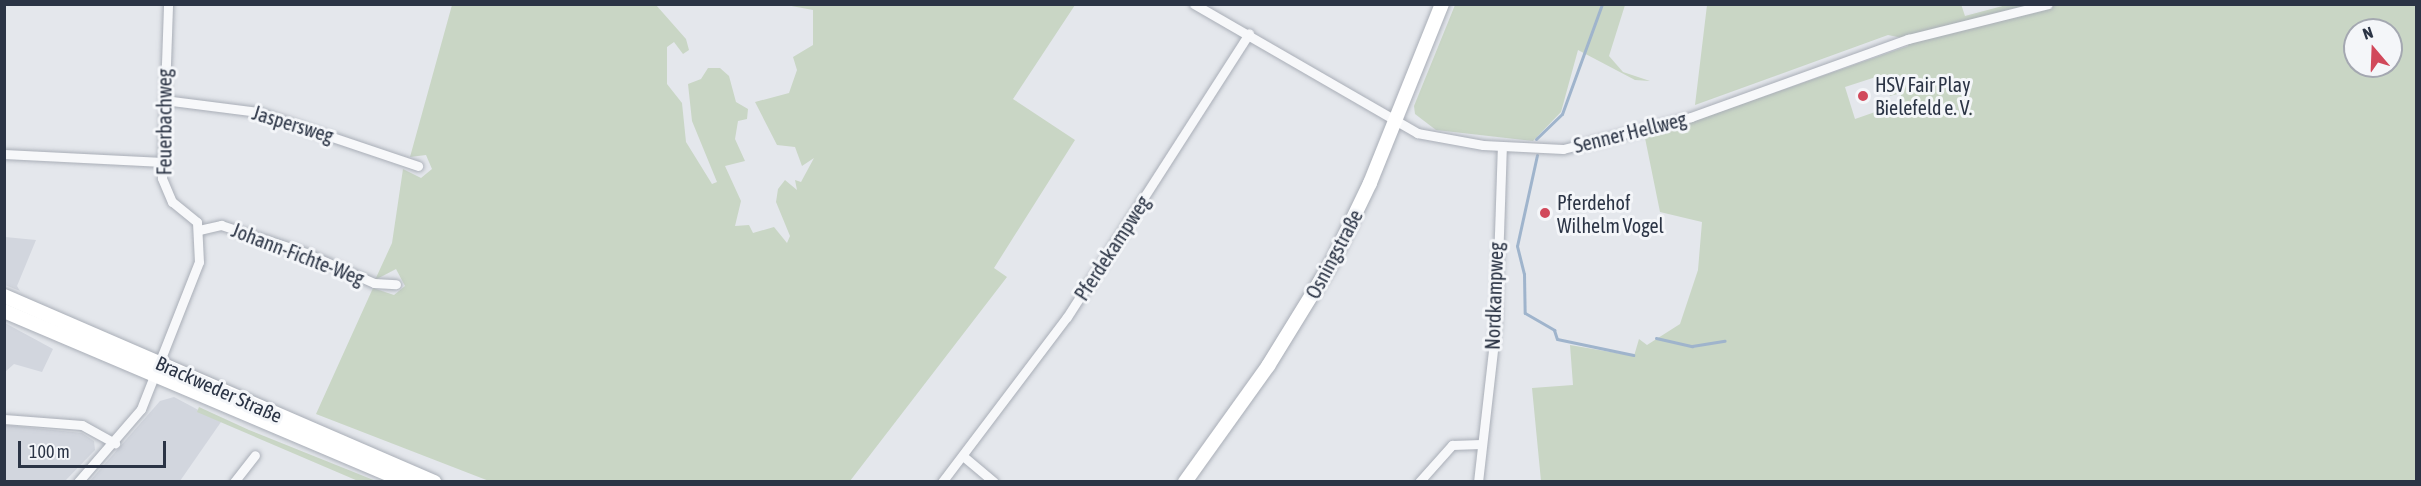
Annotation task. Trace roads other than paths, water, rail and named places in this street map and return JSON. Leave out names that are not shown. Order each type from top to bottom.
[{"type":"main road","name":"Osningstraße","points":[[1185,482],[1312,296],[1395,123],[1442,4]]},
{"type":"main road","name":"Brackweder Straße","points":[[4,296],[434,482]]},
{"type":"main road","name":"Brackweder Straße","points":[[4,311],[406,482]]},
{"type":"street","name":"Feuerbachweg","points":[[168,4],[163,162],[168,197],[199,230]]},
{"type":"street","name":"Senner Hellweg","points":[[1194,4],[1249,33],[1395,123],[1441,140],[1502,147],[1563,149],[1597,144],[1691,117],[1908,39],[2048,4]]},
{"type":"street","name":"Pferdekampweg","points":[[942,482],[1067,317],[1249,33]]},
{"type":"street","name":"Jaspersweg","points":[[164,100],[258,112],[418,166]]},
{"type":"street","name":"Nordkampweg","points":[[1478,482],[1496,324],[1502,147]]},
{"type":"street","points":[[4,154],[163,162]]},
{"type":"street","name":"Johann-Fichte-Weg","points":[[199,230],[221,225],[306,253],[374,283],[396,284]]},
{"type":"street","points":[[78,482],[116,443],[135,419],[161,363],[197,272],[199,230]]},
{"type":"street","points":[[4,419],[82,425],[116,443]]},
{"type":"street","points":[[1419,482],[1452,445],[1481,444]]},
{"type":"street","points":[[234,482],[255,455]]},
{"type":"street","points":[[963,456],[994,482]]},
{"type":"waterway","points":[[1536,139],[1562,114],[1602,4]]},
{"type":"waterway","points":[[1537,155],[1517,246],[1524,274],[1525,313],[1554,330],[1557,339],[1633,355]]},
{"type":"waterway","points":[[1656,338],[1692,346],[1725,341]]},
{"type":"place","name":"HSV Fair Play Bielefeld e. V.","points":[[1863,96]]},
{"type":"place","name":"Pferdehof Wilhelm Vogel","points":[[1545,213]]}]
